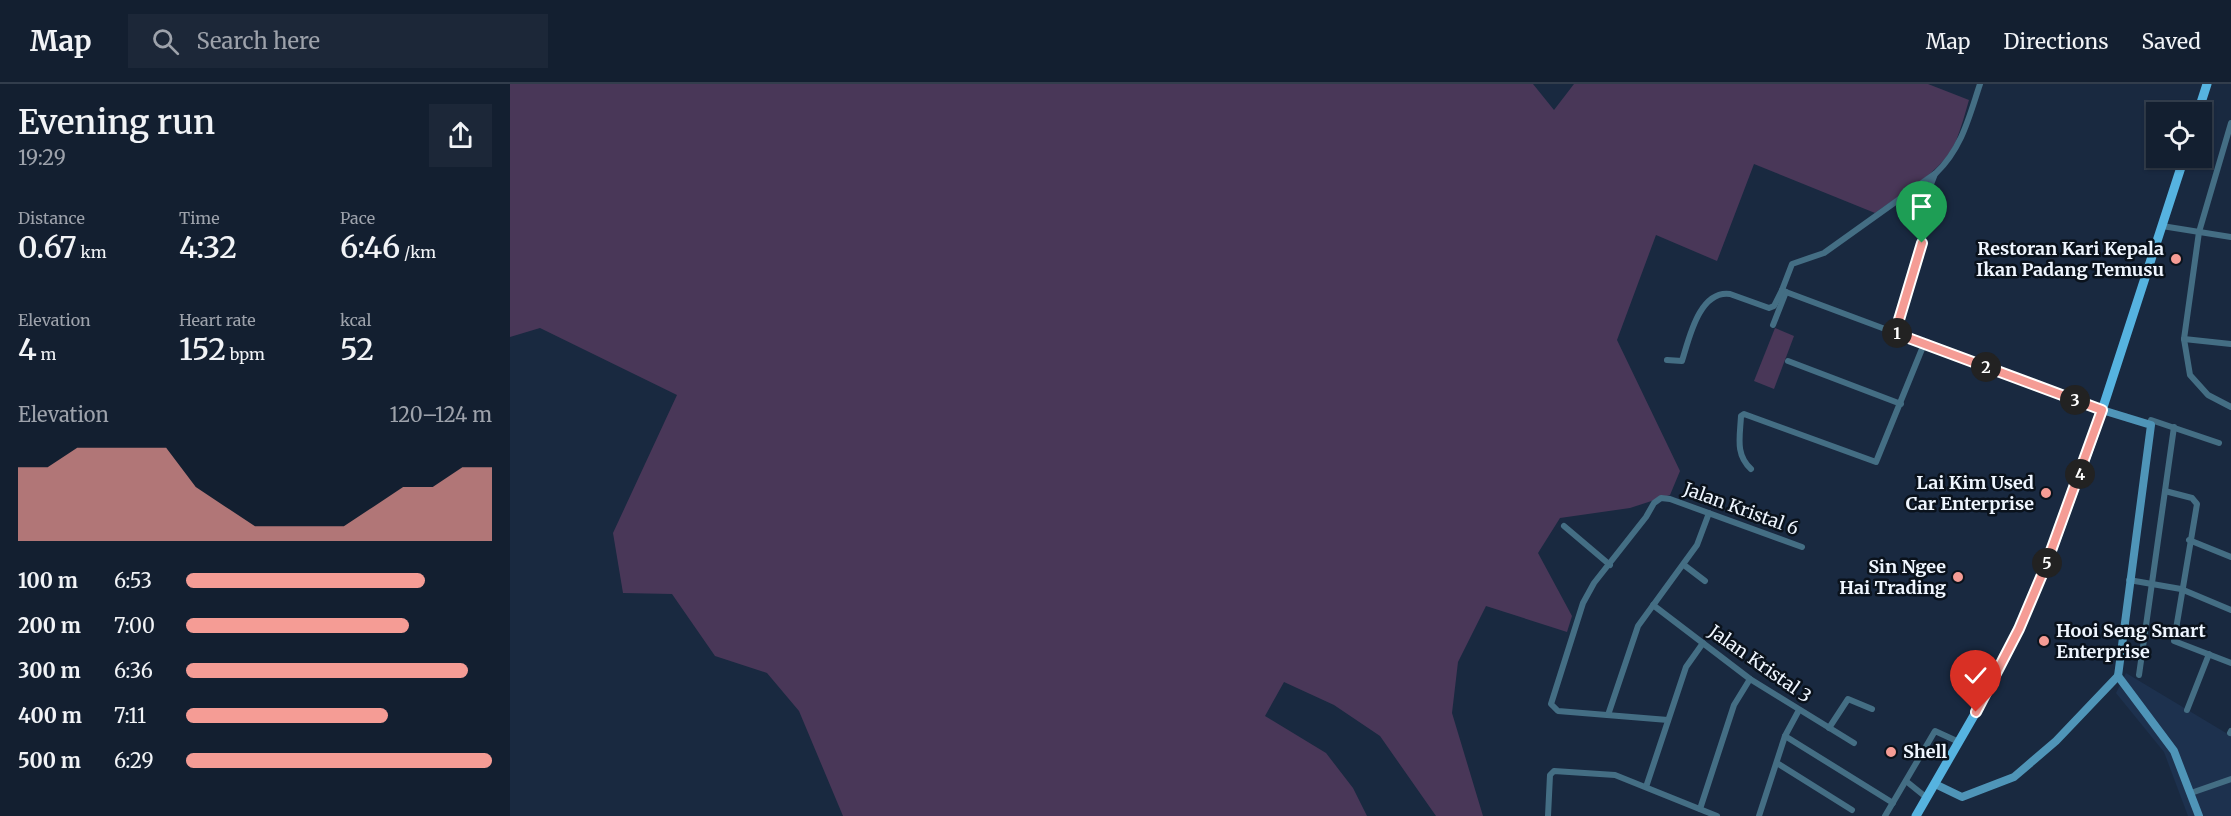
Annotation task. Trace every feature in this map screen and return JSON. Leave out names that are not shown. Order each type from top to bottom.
[{"type":"main road","points":[[2201,102],[2207,84]]},
{"type":"main road","points":[[1916,816],[1959,742],[2019,629],[2043,573],[2102,410],[2181,168]]},
{"type":"street","points":[[1895,333],[1921,256],[1921,210],[1936,174],[1959,144],[1980,84]]},
{"type":"street","points":[[2231,123],[2229,138],[2199,232],[2184,339],[2190,375],[2198,387],[2208,396],[2231,407]]},
{"type":"street","points":[[1773,325],[1792,264],[1824,253],[1936,174]]},
{"type":"street","points":[[2162,226],[2231,237]]},
{"type":"street","points":[[1784,291],[2102,410],[2151,425],[2118,676],[2056,741],[2014,777],[1962,797],[1935,783]]},
{"type":"street","points":[[1667,360],[1682,361],[1694,324],[1712,298],[1723,293],[1730,294],[1769,308],[1776,304],[1784,291]]},
{"type":"street","points":[[2184,339],[2231,344]]},
{"type":"street","points":[[1751,469],[1743,462],[1739,453],[1741,416],[1744,414],[1876,462],[1924,344]]},
{"type":"street","points":[[1788,361],[1901,404]]},
{"type":"street","points":[[2151,420],[2219,443]]},
{"type":"street","points":[[2139,675],[2174,427]]},
{"type":"street","points":[[2165,491],[2196,501],[2174,640],[2231,663]]},
{"type":"street","name":"Jalan Kristal 6","points":[[1610,564],[1646,517],[1654,502],[1661,498],[1670,499],[1802,547]]},
{"type":"street","points":[[1608,716],[1638,626],[1697,545],[1709,513]]},
{"type":"street","points":[[1564,526],[1610,564],[1583,603],[1550,701],[1552,707],[1558,711],[1668,720]]},
{"type":"street","points":[[2189,540],[2231,557]]},
{"type":"street","points":[[1684,565],[1705,581]]},
{"type":"street","points":[[2129,580],[2181,589],[2231,610]]},
{"type":"street","name":"Jalan Kristal 3","points":[[1653,605],[1750,679],[1854,744]]},
{"type":"street","points":[[1646,787],[1686,668],[1703,643]]},
{"type":"street","points":[[2187,710],[2209,654]]},
{"type":"street","points":[[2118,676],[2174,751],[2199,816]]},
{"type":"street","points":[[1700,809],[1734,705],[1750,679]]},
{"type":"street","points":[[1829,728],[1848,699],[1872,709]]},
{"type":"street","points":[[1759,816],[1785,736],[1799,710]]},
{"type":"street","points":[[1885,816],[1935,731],[1959,742]]},
{"type":"street","points":[[1785,736],[1893,803]]},
{"type":"street","points":[[1777,763],[1852,810]]},
{"type":"street","points":[[1548,816],[1551,773],[1608,774],[1717,816]]},
{"type":"street","points":[[2191,793],[2231,779]]},
{"type":"street","points":[[1906,782],[1927,798]]},
{"type":"shaded area","points":[[510,84],[1533,84],[1554,110],[1574,84],[1928,84],[1969,100],[1956,141],[1941,163],[1920,182],[1875,213],[1754,164],[1717,261],[1656,235],[1617,340],[1680,471],[1670,495],[1630,508],[1560,518],[1538,553],[1572,616],[1567,632],[1486,606],[1458,662],[1452,713],[1483,816],[1436,816],[1380,736],[1334,705],[1284,682],[1265,716],[1326,753],[1353,788],[1367,816],[843,816],[799,711],[767,673],[715,656],[672,594],[623,593],[613,533],[677,395],[540,328],[510,337]]},
{"type":"shaded area","points":[[1775,328],[1794,336],[1774,389],[1754,381]]},
{"type":"shaded area","points":[[2126,673],[2231,736],[2231,816],[2188,816],[2164,752],[2116,693]]},
{"type":"place","name":"Restoran Kari Kepala Ikan Padang Temusu","points":[[2176,259]]},
{"type":"place","name":"Lai Kim Used Car Enterprise","points":[[2046,493]]},
{"type":"place","name":"Sin Ngee Hai Trading","points":[[1958,577]]},
{"type":"place","name":"Hooi Seng Smart Enterprise","points":[[2044,641]]},
{"type":"place","name":"Shell","points":[[1891,752]]},
{"type":"route","points":[[1922,243],[1921,256],[1895,333],[2102,410],[2044,570],[2019,629],[1976,712]]}]
